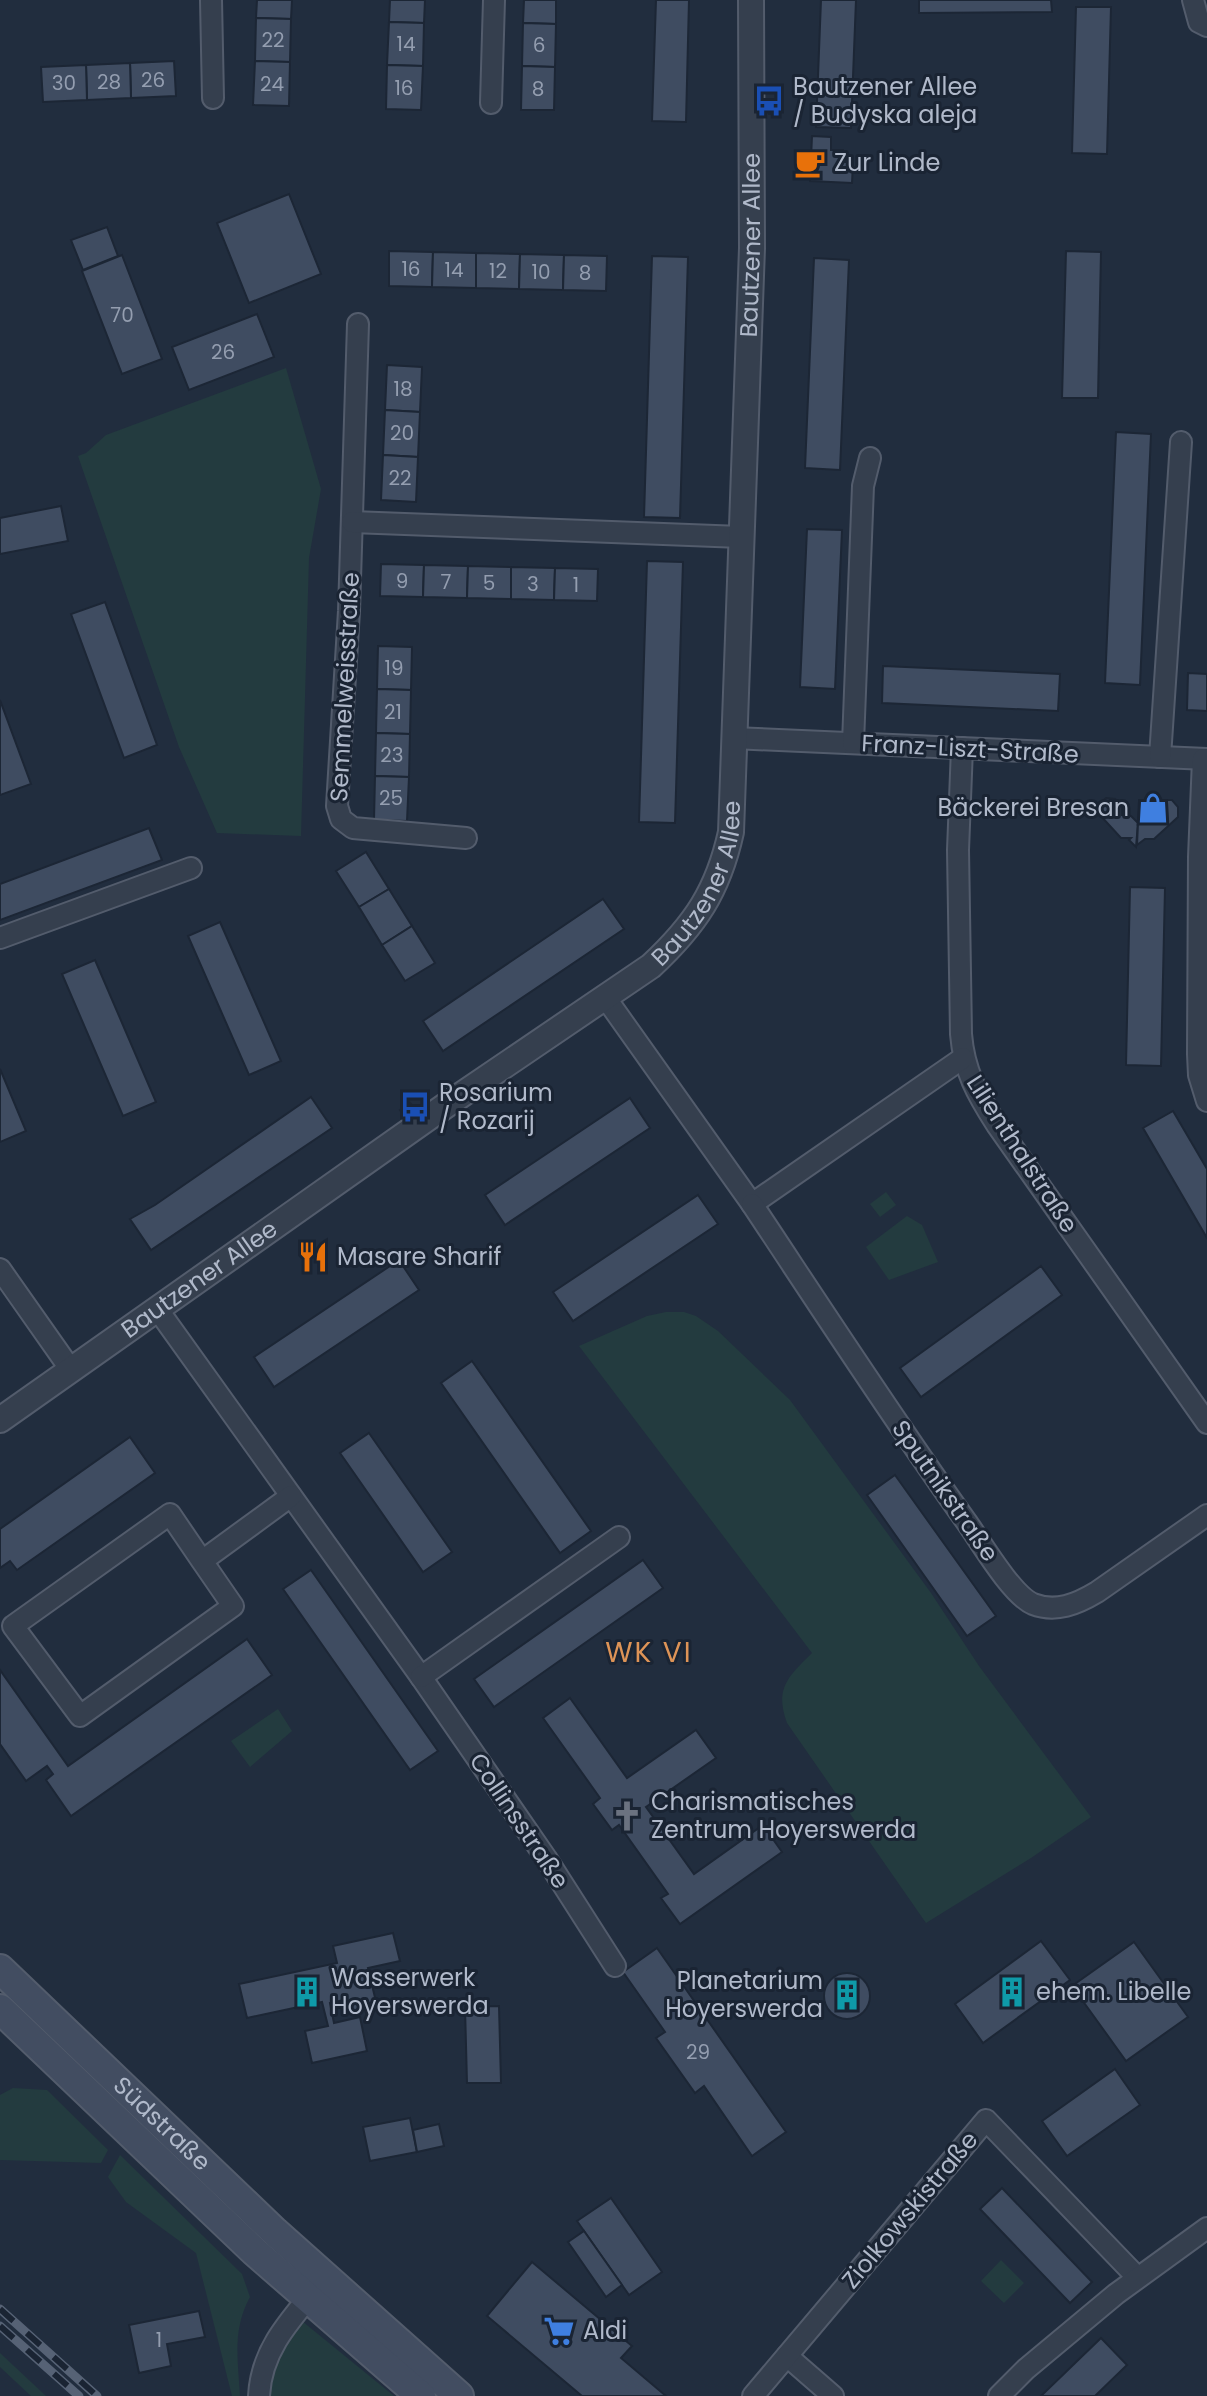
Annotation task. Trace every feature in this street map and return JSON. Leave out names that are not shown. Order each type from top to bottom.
[{"type":"main road","name":"Südstraße","points":[[0,1969],[317,2288]]},
{"type":"main road","name":"Südstraße","points":[[0,2009],[255,2252],[317,2288]]},
{"type":"main road","points":[[317,2288],[421,2396]]},
{"type":"main road","points":[[317,2288],[459,2396]]},
{"type":"street","points":[[211,0],[213,98]]},
{"type":"street","points":[[491,103],[494,0]]},
{"type":"street","name":"Bautzener Allee","points":[[0,1420],[445,1106],[651,966],[681,939],[711,892],[725,862],[731,832],[752,248],[751,0]]},
{"type":"street","points":[[1193,0],[1203,24]]},
{"type":"street","name":"Semmelweisstraße","points":[[358,324],[349,611],[337,806],[341,819],[353,828],[364,831],[466,838]]},
{"type":"street","points":[[1160,757],[1181,442]]},
{"type":"street","points":[[853,743],[863,486],[870,458]]},
{"type":"street","points":[[352,522],[741,537]]},
{"type":"street","name":"Franz-Liszt-Straße","points":[[733,738],[1205,759]]},
{"type":"street","name":"Lilienthalstraße","points":[[962,748],[958,850],[961,1034],[963,1058],[969,1076],[997,1125],[1207,1423]]},
{"type":"street","points":[[1205,759],[1199,857],[1198,1054],[1199,1075],[1207,1101]]},
{"type":"street","points":[[0,938],[191,868]]},
{"type":"street","name":"Sputnikstraße","points":[[605,997],[752,1204],[925,1464],[1010,1584],[1032,1604],[1063,1608],[1078,1603],[1207,1515]]},
{"type":"street","points":[[752,1204],[963,1058]]},
{"type":"street","points":[[0,1269],[71,1370]]},
{"type":"street","name":"Collinsstraße","points":[[158,1310],[421,1677],[546,1858],[615,1966]]},
{"type":"street","points":[[202,1561],[291,1496]]},
{"type":"street","points":[[170,1514],[202,1561],[233,1606],[80,1716],[13,1626],[170,1514]]},
{"type":"street","points":[[421,1677],[619,1537]]},
{"type":"street","name":"Ziolkowskistraße","points":[[753,2396],[986,2120],[1137,2277]]},
{"type":"street","points":[[999,2396],[1026,2369],[1137,2277],[1207,2228]]},
{"type":"street","points":[[259,2396],[267,2356],[283,2329],[317,2288]]},
{"type":"street","points":[[787,2356],[833,2396]]},
{"type":"green space","points":[[286,368],[321,489],[309,558],[301,836],[217,833],[179,747],[78,456],[106,435]]},
{"type":"green space","points":[[886,1192],[896,1205],[880,1217],[870,1204]]},
{"type":"green space","points":[[907,1216],[922,1225],[938,1262],[889,1280],[866,1247]]},
{"type":"green space","points":[[666,1312],[696,1316],[718,1331],[790,1400],[931,1593],[979,1666],[1091,1817],[926,1923],[787,1723],[783,1711],[783,1692],[791,1676],[812,1653],[579,1346],[647,1316]]},
{"type":"green space","points":[[278,1709],[292,1731],[250,1767],[231,1741]]},
{"type":"green space","points":[[13,2088],[47,2090],[108,2150],[101,2163],[0,2160],[0,2095]]},
{"type":"green space","points":[[120,2155],[242,2274],[250,2297],[238,2333],[240,2396],[232,2396],[196,2253],[126,2202],[108,2177]]},
{"type":"green space","points":[[1001,2260],[1024,2283],[1004,2303],[981,2281]]},
{"type":"green space","points":[[297,2317],[394,2396],[265,2396],[267,2383]]},
{"type":"green space","points":[[0,2353],[46,2396],[31,2396],[0,2367]]},
{"type":"building","points":[[257,0],[292,0],[291,19],[256,18]]},
{"type":"building","points":[[390,0],[425,0],[424,23],[389,22]]},
{"type":"building","points":[[524,0],[556,0],[556,24],[523,23]]},
{"type":"building","points":[[656,0],[689,0],[686,122],[652,121]]},
{"type":"building","points":[[821,0],[856,0],[851,128],[816,127]]},
{"type":"building","points":[[919,0],[1051,0],[1052,12],[919,13]]},
{"type":"building","points":[[1076,7],[1111,7],[1107,154],[1072,153]]},
{"type":"building","points":[[256,18],[291,19],[290,62],[255,61]]},
{"type":"building","points":[[389,22],[424,23],[423,66],[387,65]]},
{"type":"building","points":[[523,23],[556,24],[555,67],[522,66]]},
{"type":"building","points":[[174,61],[176,96],[131,98],[130,63]]},
{"type":"building","points":[[255,61],[290,62],[289,106],[253,105]]},
{"type":"building","points":[[130,63],[131,98],[87,100],[86,65]]},
{"type":"building","points":[[86,65],[87,100],[43,102],[41,67]]},
{"type":"building","points":[[387,65],[423,66],[421,110],[386,109]]},
{"type":"building","points":[[522,66],[555,67],[554,110],[521,110]]},
{"type":"building","points":[[769,103],[775,103],[774,114],[769,114]]},
{"type":"building","points":[[812,136],[831,137],[831,150],[843,150],[843,162],[853,162],[852,183],[810,181]]},
{"type":"building","points":[[289,194],[321,274],[249,303],[217,223]]},
{"type":"building","points":[[107,227],[118,256],[83,270],[71,240]]},
{"type":"building","points":[[389,251],[433,252],[432,287],[389,286]]},
{"type":"building","points":[[1066,251],[1101,252],[1098,398],[1062,398]]},
{"type":"building","points":[[433,252],[476,253],[476,288],[432,287]]},
{"type":"building","points":[[476,253],[520,254],[519,289],[476,288]]},
{"type":"building","points":[[520,254],[564,255],[563,290],[519,289]]},
{"type":"building","points":[[122,255],[162,359],[122,374],[82,271]]},
{"type":"building","points":[[564,255],[607,256],[606,291],[563,290]]},
{"type":"building","points":[[652,256],[688,257],[680,518],[644,517]]},
{"type":"building","points":[[814,258],[849,260],[840,470],[805,468]]},
{"type":"building","points":[[257,314],[274,357],[189,390],[172,347]]},
{"type":"building","points":[[387,365],[422,367],[420,412],[385,410]]},
{"type":"building","points":[[385,410],[420,412],[418,457],[383,455]]},
{"type":"building","points":[[1116,432],[1151,434],[1140,685],[1105,683]]},
{"type":"building","points":[[383,455],[418,457],[416,502],[381,500]]},
{"type":"building","points":[[61,506],[68,541],[0,554],[0,518]]},
{"type":"building","points":[[807,529],[842,530],[835,689],[800,687]]},
{"type":"building","points":[[647,561],[683,562],[675,823],[639,822]]},
{"type":"building","points":[[381,564],[424,565],[423,597],[380,596]]},
{"type":"building","points":[[424,565],[468,566],[467,598],[423,597]]},
{"type":"building","points":[[468,566],[511,567],[511,599],[467,598]]},
{"type":"building","points":[[511,567],[555,568],[554,600],[511,599]]},
{"type":"building","points":[[555,568],[598,569],[597,601],[554,600]]},
{"type":"building","points":[[105,602],[157,745],[124,758],[71,614]]},
{"type":"building","points":[[378,646],[412,647],[411,690],[377,689]]},
{"type":"building","points":[[883,666],[1060,674],[1058,711],[882,703]]},
{"type":"building","points":[[1188,673],[1207,674],[1207,711],[1187,710]]},
{"type":"building","points":[[377,689],[411,690],[410,734],[376,733]]},
{"type":"building","points":[[0,700],[31,784],[0,795]]},
{"type":"building","points":[[376,733],[410,734],[409,777],[375,776]]},
{"type":"building","points":[[375,776],[409,777],[407,821],[374,820]]},
{"type":"building","points":[[1106,798],[1115,799],[1122,806],[1122,815],[1131,816],[1138,823],[1136,847],[1129,840],[1131,838],[1121,838],[1099,814],[1099,805]]},
{"type":"building","points":[[1162,800],[1172,800],[1178,807],[1178,817],[1154,839],[1145,839],[1137,845],[1138,823],[1145,816],[1155,816],[1156,807]]},
{"type":"building","points":[[149,828],[162,860],[0,920],[0,884]]},
{"type":"building","points":[[366,852],[389,889],[359,907],[336,871]]},
{"type":"building","points":[[1130,887],[1165,888],[1161,1066],[1126,1065]]},
{"type":"building","points":[[389,889],[412,926],[382,945],[359,907]]},
{"type":"building","points":[[603,899],[624,929],[443,1051],[423,1021]]},
{"type":"building","points":[[220,922],[281,1061],[249,1075],[188,936]]},
{"type":"building","points":[[412,926],[435,963],[405,981],[382,945]]},
{"type":"building","points":[[95,960],[156,1102],[123,1116],[62,974]]},
{"type":"building","points":[[0,1069],[26,1131],[0,1142]]},
{"type":"building","points":[[311,1097],[332,1128],[151,1250],[130,1219]]},
{"type":"building","points":[[630,1098],[650,1128],[505,1225],[485,1195]]},
{"type":"building","points":[[410,1103],[414,1107],[403,1115],[400,1110]]},
{"type":"building","points":[[1173,1111],[1207,1169],[1207,1238],[1143,1128]]},
{"type":"building","points":[[698,1195],[718,1224],[573,1321],[553,1292]]},
{"type":"building","points":[[399,1260],[419,1290],[274,1387],[254,1357]]},
{"type":"building","points":[[1041,1266],[1062,1295],[921,1397],[900,1368]]},
{"type":"building","points":[[472,1361],[591,1531],[560,1553],[441,1383]]},
{"type":"building","points":[[369,1433],[452,1552],[423,1572],[340,1453]]},
{"type":"building","points":[[130,1437],[155,1473],[17,1570],[10,1561],[0,1568],[0,1529]]},
{"type":"building","points":[[895,1475],[996,1616],[967,1636],[867,1495]]},
{"type":"building","points":[[643,1560],[663,1588],[494,1707],[474,1679]]},
{"type":"building","points":[[311,1570],[438,1751],[410,1770],[283,1589]]},
{"type":"building","points":[[247,1639],[272,1675],[71,1816],[46,1780],[53,1774],[47,1766],[26,1781],[0,1744],[0,1670],[68,1766]]},
{"type":"building","name":"Charismatisches Zentrum Hoyerswerda","points":[[570,1698],[627,1778],[696,1730],[716,1758],[646,1807],[694,1874],[763,1825],[782,1852],[680,1924],[661,1898],[668,1894],[619,1825],[612,1830],[593,1804],[600,1798],[543,1718]]},
{"type":"building","name":"Wasserwerk Hoyerswerda","points":[[393,1933],[400,1961],[368,1968],[377,2006],[346,2012],[344,2000],[330,2003],[334,2023],[360,2017],[367,2051],[312,2063],[305,2031],[328,2026],[322,2002],[247,2018],[239,1984],[337,1963],[333,1946]]},
{"type":"building","name":"ehem. Libelle","points":[[1041,1941],[1070,1980],[983,2043],[955,2004]]},
{"type":"building","points":[[1134,1942],[1188,2017],[1126,2061],[1072,1986]]},
{"type":"building","points":[[657,1948],[786,2132],[752,2156],[704,2086],[695,2093],[656,2038],[665,2032],[623,1972]]},
{"type":"building","name":"Planetarium Hoyerswerda","points":[[847,1973],[863,1980],[870,1996],[863,2012],[847,2019],[831,2012],[824,1996],[831,1980]]},
{"type":"building","points":[[499,2006],[501,2083],[467,2083],[465,2007]]},
{"type":"building","points":[[1115,2069],[1140,2105],[1067,2156],[1042,2121]]},
{"type":"building","points":[[410,2118],[417,2152],[370,2161],[363,2127]]},
{"type":"building","points":[[439,2124],[444,2146],[417,2152],[413,2130]]},
{"type":"building","points":[[1002,2188],[1092,2282],[1070,2303],[980,2209]]},
{"type":"building","points":[[611,2198],[662,2272],[629,2295],[577,2221]]},
{"type":"building","points":[[584,2231],[622,2285],[606,2297],[568,2242]]},
{"type":"building","name":"Aldi","points":[[532,2262],[632,2346],[621,2358],[666,2396],[582,2396],[487,2316]]},
{"type":"building","points":[[199,2311],[205,2337],[167,2344],[171,2366],[139,2373],[129,2325]]},
{"type":"building","points":[[1101,2338],[1127,2365],[1095,2396],[1041,2396]]},
{"type":"railway","points":[[0,2309],[97,2396]]},
{"type":"railway","points":[[0,2326],[79,2396]]},
{"type":"place","name":"Bautzener Allee / Budyska aleja","points":[[769,101]]},
{"type":"place","name":"Zur Linde","points":[[810,163]]},
{"type":"place","name":"Bäckerei Bresan","points":[[1153,808]]},
{"type":"place","name":"Rosarium / Rozarij","points":[[415,1107]]},
{"type":"place","name":"Masare Sharif","points":[[313,1257]]},
{"type":"place","name":"Charismatisches Zentrum Hoyerswerda","points":[[627,1816]]},
{"type":"place","name":"Wasserwerk Hoyerswerda","points":[[307,1992]]},
{"type":"place","name":"ehem. Libelle","points":[[1012,1992]]},
{"type":"place","name":"Planetarium Hoyerswerda","points":[[847,1995]]},
{"type":"place","name":"Aldi","points":[[559,2331]]},
{"type":"district","name":"WK VI","points":[[649,1652]]}]
